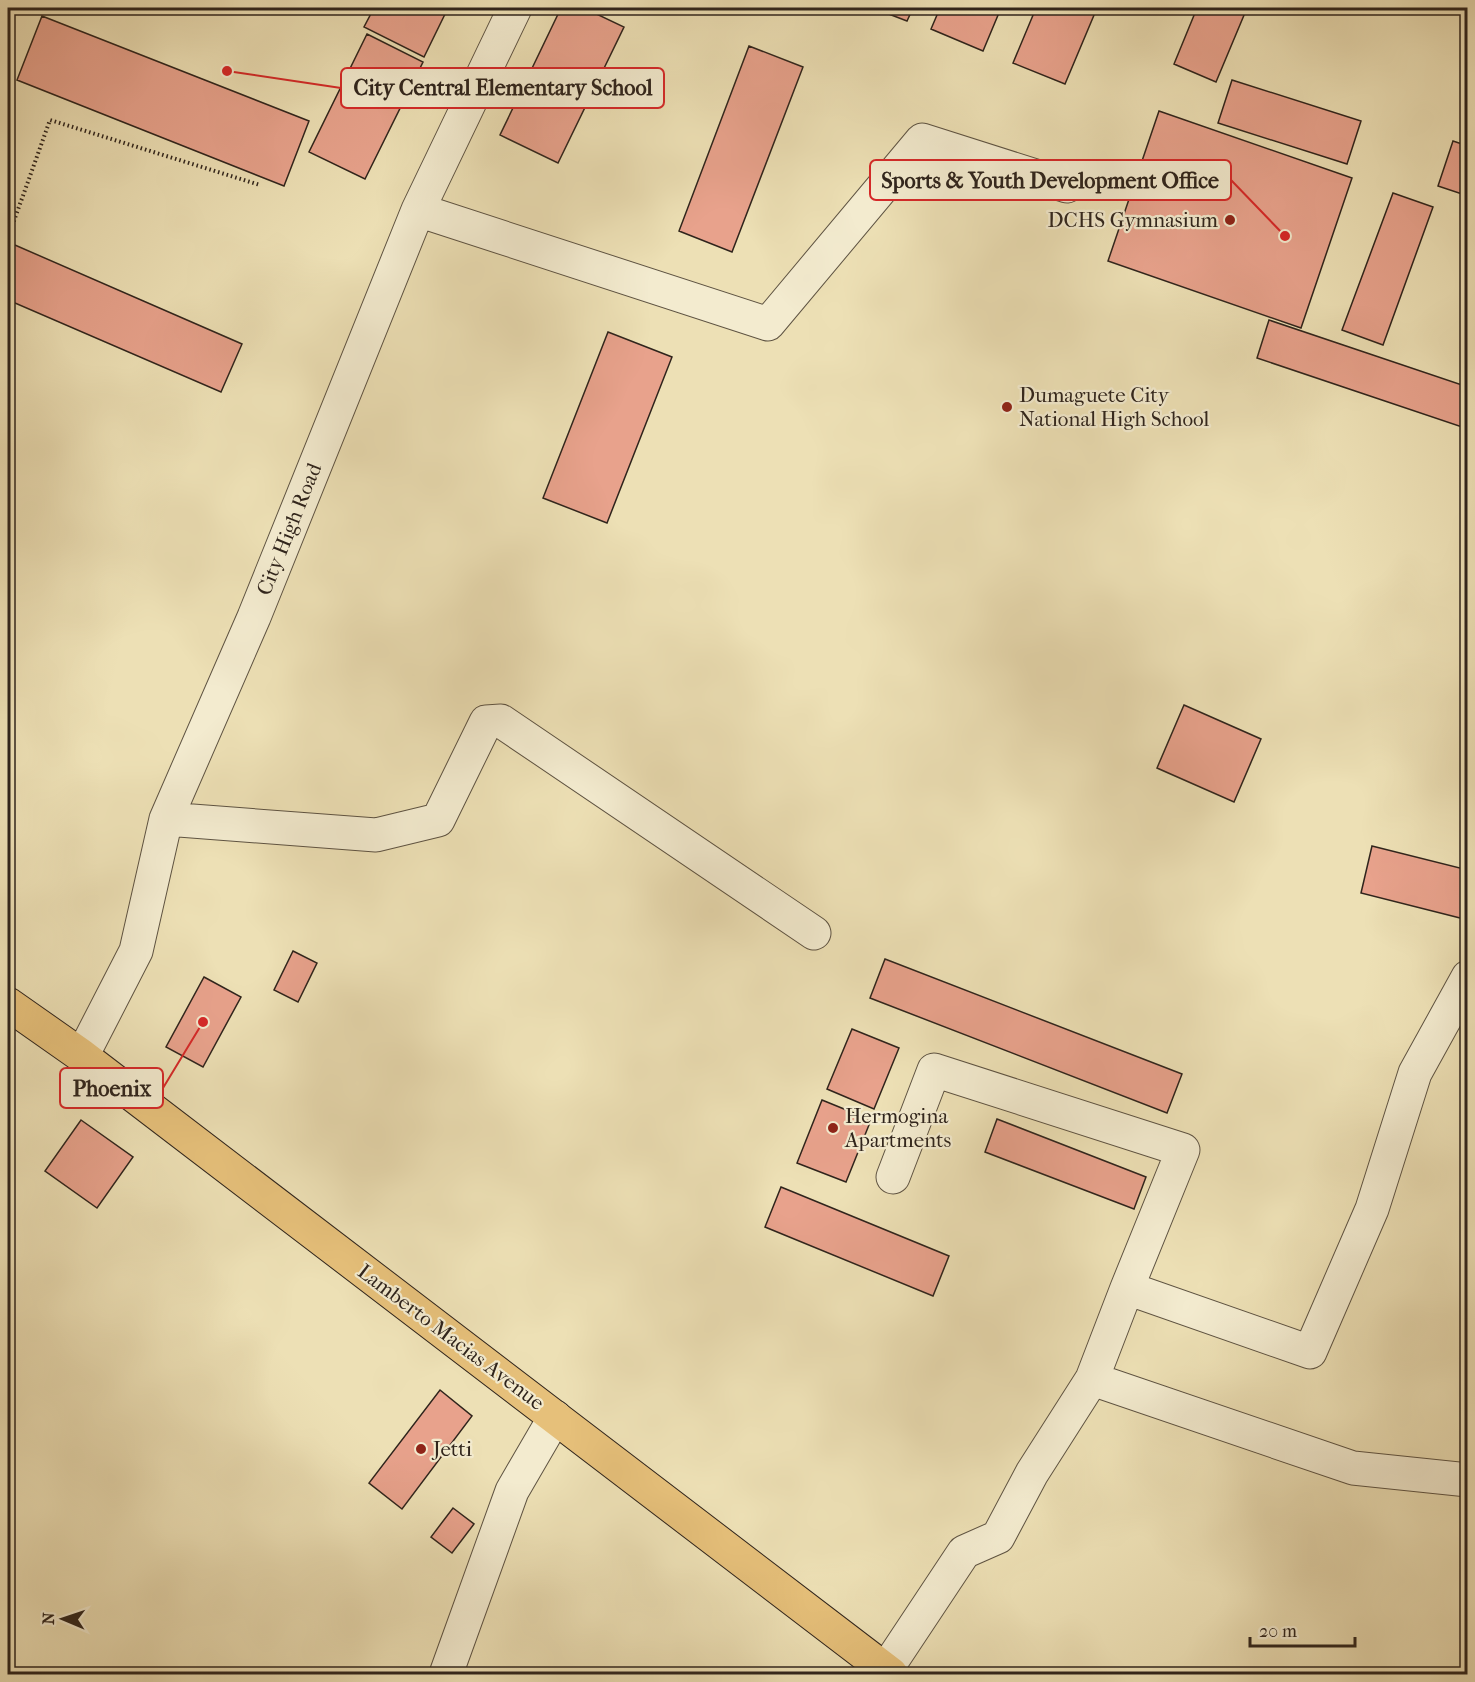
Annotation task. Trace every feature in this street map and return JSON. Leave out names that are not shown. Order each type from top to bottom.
[{"type":"main road","name":"Lamberto Macias Avenue","points":[[8,1004],[82,1056],[888,1672]]},
{"type":"street","name":"City High Road","points":[[82,1056],[136,951],[166,819],[254,617],[418,210],[515,8]]},
{"type":"street","points":[[418,210],[768,324],[922,140],[1067,186]]},
{"type":"street","points":[[166,819],[376,835],[438,820],[486,722],[501,721],[814,933]]},
{"type":"street","points":[[1127,1288],[1310,1352],[1372,1209],[1416,1073],[1467,977]]},
{"type":"street","points":[[888,1672],[964,1552],[998,1537],[1032,1473],[1092,1379],[1183,1150],[934,1070],[893,1176]]},
{"type":"street","points":[[1092,1379],[1353,1468],[1467,1480]]},
{"type":"street","points":[[446,1674],[512,1491],[555,1417]]},
{"type":"path","points":[[8,231],[10,232],[50,120],[261,185]]},
{"type":"path","points":[[27,1674],[28,1668]]},
{"type":"building","points":[[374,8],[448,8],[424,57],[364,27]]},
{"type":"building","points":[[561,8],[584,8],[624,27],[558,163],[500,135]]},
{"type":"building","points":[[873,8],[913,8],[907,21]]},
{"type":"building","points":[[940,8],[1001,8],[983,51],[931,29]]},
{"type":"building","points":[[1036,8],[1097,8],[1065,84],[1013,63]]},
{"type":"building","points":[[1197,8],[1247,8],[1216,82],[1174,64]]},
{"type":"building","points":[[42,16],[309,121],[284,186],[17,80]]},
{"type":"building","points":[[367,34],[423,62],[365,179],[309,152]]},
{"type":"building","points":[[749,46],[803,67],[732,252],[679,231]]},
{"type":"building","points":[[1232,80],[1361,121],[1347,164],[1218,123]]},
{"type":"building","name":"DCHS Gymnasium","points":[[1159,111],[1352,178],[1301,328],[1108,261]]},
{"type":"building","points":[[1453,141],[1468,146],[1468,196],[1438,186]]},
{"type":"building","points":[[1393,193],[1433,207],[1383,345],[1342,330]]},
{"type":"building","points":[[8,242],[242,344],[221,392],[8,300]]},
{"type":"building","points":[[1269,320],[1468,387],[1468,429],[1257,358]]},
{"type":"building","points":[[608,332],[672,357],[607,523],[543,498]]},
{"type":"building","points":[[1184,705],[1261,739],[1234,802],[1157,768]]},
{"type":"building","points":[[1372,846],[1468,870],[1468,920],[1361,893]]},
{"type":"building","points":[[293,951],[317,963],[298,1002],[274,990]]},
{"type":"building","points":[[885,959],[1182,1074],[1167,1113],[870,998]]},
{"type":"building","points":[[204,977],[241,997],[203,1067],[166,1047]]},
{"type":"building","points":[[852,1029],[899,1048],[874,1109],[827,1089]]},
{"type":"building","points":[[822,1100],[871,1120],[846,1182],[797,1163]]},
{"type":"building","points":[[997,1119],[1146,1177],[1134,1209],[985,1152]]},
{"type":"building","points":[[81,1120],[133,1157],[97,1208],[45,1171]]},
{"type":"building","points":[[781,1187],[949,1256],[933,1296],[765,1227]]},
{"type":"building","name":"Jetti","points":[[440,1390],[472,1416],[402,1509],[369,1483]]},
{"type":"building","points":[[453,1508],[474,1524],[452,1553],[431,1537]]},
{"type":"place","name":"City Central Elementary School","points":[[227,71]]},
{"type":"place","name":"DCHS Gymnasium","points":[[1230,220]]},
{"type":"place","name":"Sports & Youth Development Office","points":[[1285,236]]},
{"type":"place","name":"Dumaguete City National High School","points":[[1007,407]]},
{"type":"place","name":"Phoenix","points":[[203,1022]]},
{"type":"place","name":"Hermogina Apartments","points":[[833,1128]]},
{"type":"place","name":"Jetti","points":[[421,1449]]}]
